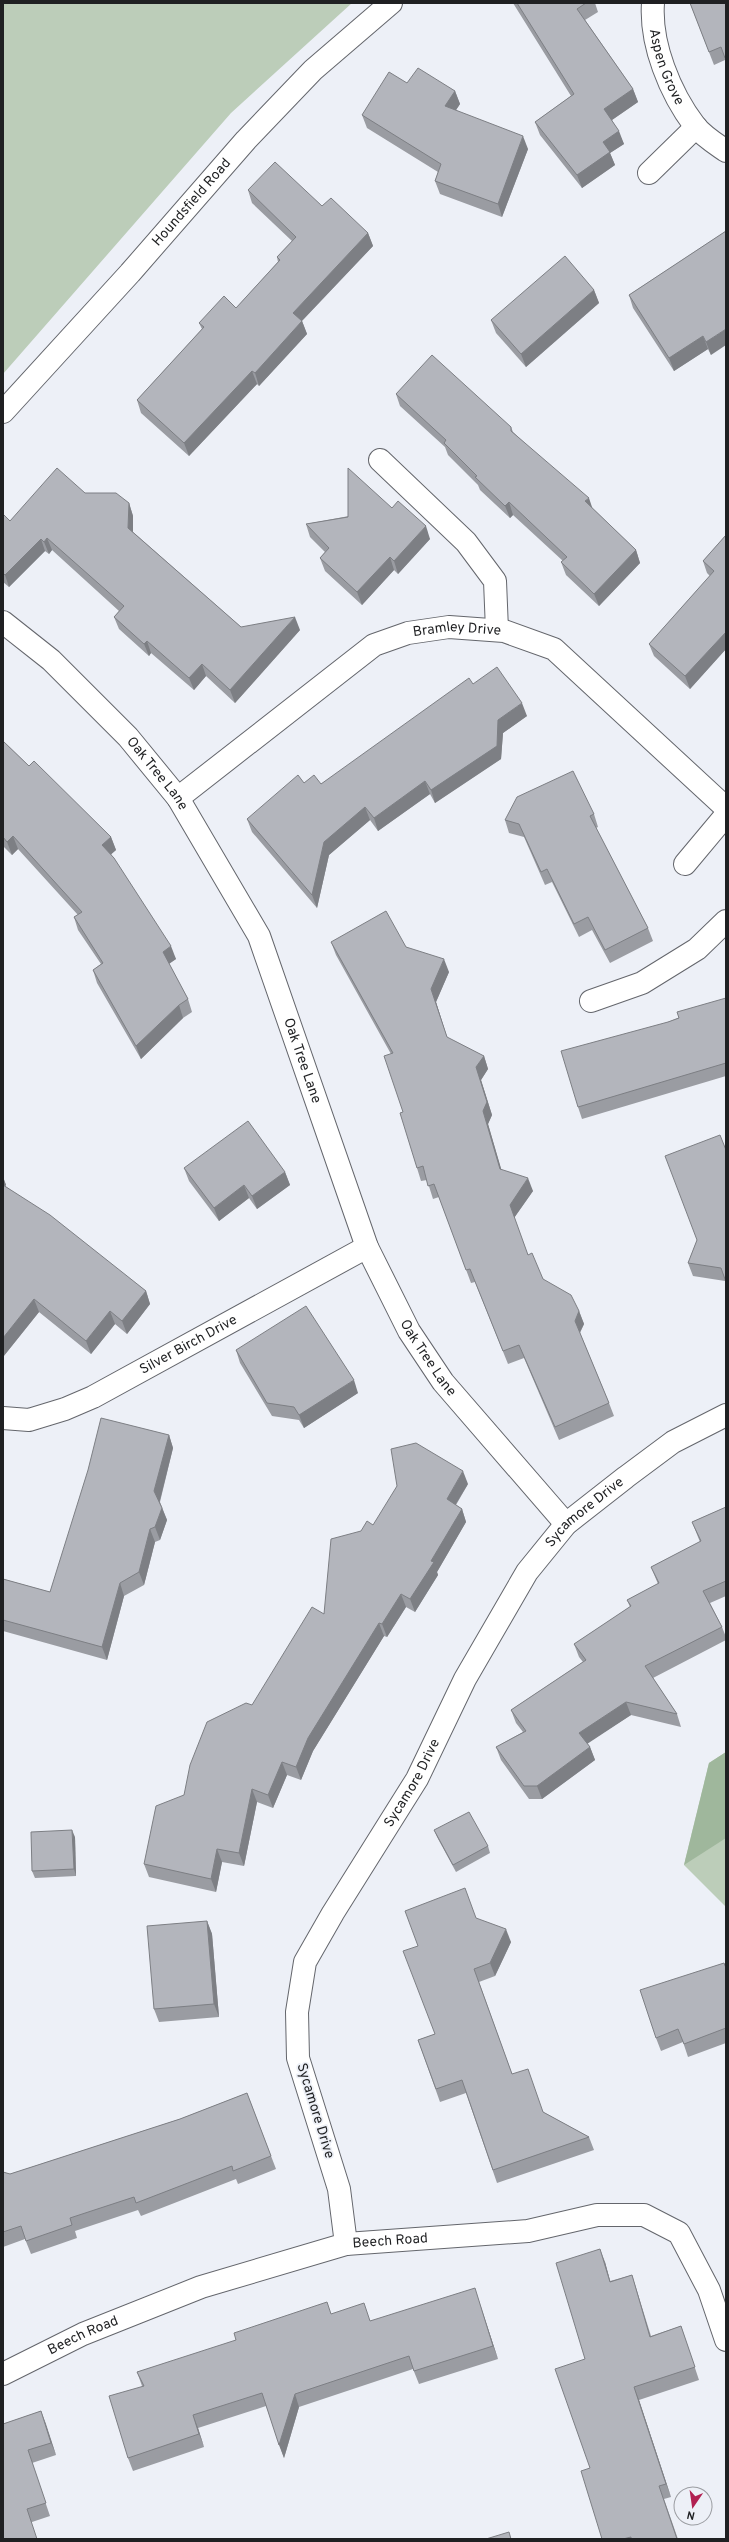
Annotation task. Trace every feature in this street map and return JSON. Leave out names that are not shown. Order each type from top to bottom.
[{"type":"street","name":"Houndsfield Road","points":[[3,412],[130,273],[246,140],[314,70],[391,3]]},
{"type":"street","name":"Aspen Grove","points":[[653,3],[652,29],[664,72],[696,127],[726,151]]},
{"type":"street","points":[[649,173],[696,127]]},
{"type":"street","points":[[380,460],[466,542],[495,581],[497,630]]},
{"type":"street","name":"Oak Tree Lane","points":[[3,622],[51,660],[122,731],[178,798],[259,936],[367,1247],[409,1330],[442,1382],[566,1524]]},
{"type":"street","name":"Bramley Drive","points":[[178,798],[374,645],[408,633],[448,626],[497,630],[554,649],[726,808]]},
{"type":"street","points":[[685,864],[726,815]]},
{"type":"street","points":[[591,1001],[642,983],[697,949],[726,921]]},
{"type":"street","name":"Silver Birch Drive","points":[[3,1418],[29,1420],[65,1410],[93,1398],[367,1247]]},
{"type":"street","name":"Sycamore Drive","points":[[346,2244],[339,2189],[298,2058],[297,2012],[305,1962],[333,1913],[417,1779],[465,1679],[527,1572],[566,1524],[673,1442],[726,1415]]},
{"type":"street","name":"Beech Road","points":[[3,2374],[83,2334],[201,2287],[346,2244],[528,2231],[597,2216],[644,2215],[679,2233],[709,2290],[726,2340]]},
{"type":"green space","points":[[3,3],[352,3],[231,113],[3,374]]},
{"type":"green space","points":[[726,1752],[726,1907],[684,1865],[709,1763]]},
{"type":"green space","points":[[726,1752],[726,1838],[684,1865],[709,1763]]},
{"type":"building","points":[[517,3],[586,3],[577,9],[633,89],[604,109],[619,131],[603,142],[610,152],[577,175],[535,122],[574,94]]},
{"type":"building","points":[[690,3],[726,3],[726,58],[721,47],[709,52]]},
{"type":"building","points":[[418,68],[455,91],[445,106],[523,136],[498,204],[435,181],[441,164],[362,115],[389,72],[407,83]]},
{"type":"building","points":[[275,162],[322,206],[331,198],[368,233],[293,313],[302,321],[255,373],[252,371],[184,443],[137,400],[204,327],[199,323],[224,296],[236,308],[280,260],[277,257],[296,237],[248,190]]},
{"type":"building","points":[[726,231],[726,329],[706,342],[703,336],[669,358],[629,295]]},
{"type":"building","points":[[565,256],[594,290],[521,354],[491,320]]},
{"type":"building","points":[[432,355],[511,427],[511,431],[589,498],[585,501],[636,550],[594,594],[561,562],[567,557],[509,502],[505,506],[475,477],[477,476],[444,443],[446,440],[396,394]]},
{"type":"building","points":[[57,468],[85,493],[116,493],[129,503],[128,528],[241,627],[295,617],[230,690],[202,664],[189,678],[147,641],[144,644],[114,617],[124,606],[47,538],[44,542],[41,539],[5,575],[3,573],[4,515],[10,521]]},
{"type":"building","points":[[348,468],[392,508],[398,501],[426,526],[394,561],[390,557],[357,592],[320,558],[329,548],[306,524],[348,517]]},
{"type":"building","points":[[726,535],[726,632],[685,676],[649,644],[714,571],[703,561]]},
{"type":"building","points":[[497,667],[522,703],[498,720],[497,746],[431,790],[425,781],[374,818],[365,807],[324,842],[312,895],[247,819],[298,775],[304,783],[314,775],[321,784],[469,678],[473,684]]},
{"type":"building","points":[[3,741],[29,766],[34,761],[111,837],[102,845],[114,858],[171,946],[163,952],[188,999],[179,1005],[136,1046],[93,970],[103,963],[74,917],[82,912],[13,836],[7,842],[3,837]]},
{"type":"building","points":[[573,771],[594,814],[590,816],[648,928],[605,950],[588,917],[574,924],[547,869],[541,872],[519,824],[505,820],[517,797]]},
{"type":"building","points":[[386,911],[406,947],[444,959],[431,989],[447,1037],[484,1056],[476,1067],[487,1102],[483,1111],[500,1169],[528,1178],[510,1205],[528,1255],[532,1253],[543,1279],[571,1295],[579,1311],[575,1321],[609,1403],[555,1427],[519,1345],[503,1351],[470,1269],[466,1270],[434,1184],[428,1186],[423,1166],[417,1168],[400,1113],[403,1112],[384,1056],[393,1053],[331,942]]},
{"type":"building","points":[[726,998],[726,1063],[578,1107],[561,1051],[668,1022],[679,1018],[677,1012]]},
{"type":"building","points":[[248,1121],[285,1172],[252,1196],[244,1185],[214,1208],[184,1168]]},
{"type":"building","points":[[720,1135],[726,1150],[726,1282],[721,1268],[688,1263],[697,1240],[665,1156]]},
{"type":"building","points":[[3,1185],[50,1215],[146,1291],[122,1321],[110,1311],[86,1341],[34,1299],[3,1338]]},
{"type":"building","points":[[306,1306],[354,1380],[299,1415],[294,1407],[267,1403],[236,1350]]},
{"type":"building","points":[[101,1418],[169,1435],[154,1491],[162,1508],[155,1527],[150,1529],[139,1572],[120,1583],[102,1647],[3,1620],[3,1579],[50,1592],[88,1470]]},
{"type":"building","points":[[416,1443],[463,1471],[447,1499],[462,1509],[431,1561],[434,1562],[410,1599],[401,1594],[382,1624],[379,1623],[308,1738],[296,1767],[282,1762],[268,1795],[252,1789],[239,1853],[217,1849],[211,1879],[144,1864],[156,1806],[184,1795],[190,1765],[207,1722],[246,1703],[252,1705],[312,1607],[324,1614],[331,1539],[361,1531],[367,1521],[373,1525],[397,1486],[391,1449]]},
{"type":"building","points":[[726,1507],[726,1581],[703,1591],[722,1627],[645,1666],[677,1714],[626,1702],[579,1733],[590,1747],[537,1786],[524,1786],[496,1747],[526,1731],[511,1710],[586,1660],[574,1644],[631,1606],[627,1600],[659,1583],[651,1567],[701,1541],[692,1522]]},
{"type":"building","points":[[469,1812],[488,1846],[453,1865],[434,1830]]},
{"type":"building","points":[[72,1830],[74,1869],[32,1871],[31,1832]]},
{"type":"building","points":[[465,1888],[476,1918],[506,1929],[490,1963],[474,1969],[512,2074],[528,2069],[543,2112],[589,2137],[493,2170],[462,2080],[436,2089],[418,2040],[435,2034],[403,1951],[418,1946],[405,1911]]},
{"type":"building","points":[[207,1921],[214,2004],[154,2009],[147,1926]]},
{"type":"building","points":[[724,1963],[726,1968],[726,2028],[684,2044],[678,2029],[656,2038],[640,1990]]},
{"type":"building","points":[[247,2093],[271,2156],[233,2171],[232,2166],[136,2203],[134,2197],[70,2218],[72,2225],[26,2241],[21,2226],[3,2232],[3,2172],[10,2174],[180,2119]]},
{"type":"building","points":[[600,2249],[610,2282],[632,2275],[650,2337],[681,2326],[695,2367],[634,2387],[666,2484],[659,2486],[677,2539],[631,2539],[631,2537],[623,2539],[602,2539],[581,2471],[590,2468],[555,2369],[585,2359],[556,2263]]},
{"type":"building","points":[[475,2288],[493,2346],[414,2371],[409,2356],[295,2394],[279,2445],[262,2393],[193,2415],[199,2434],[128,2458],[109,2396],[144,2386],[137,2372],[236,2340],[234,2333],[327,2302],[331,2314],[364,2303],[370,2321]]},
{"type":"building","points":[[41,2411],[51,2443],[28,2450],[46,2503],[27,2509],[37,2539],[3,2539],[3,2424]]},
{"type":"building","points":[[509,2532],[511,2539],[486,2539]]}]
